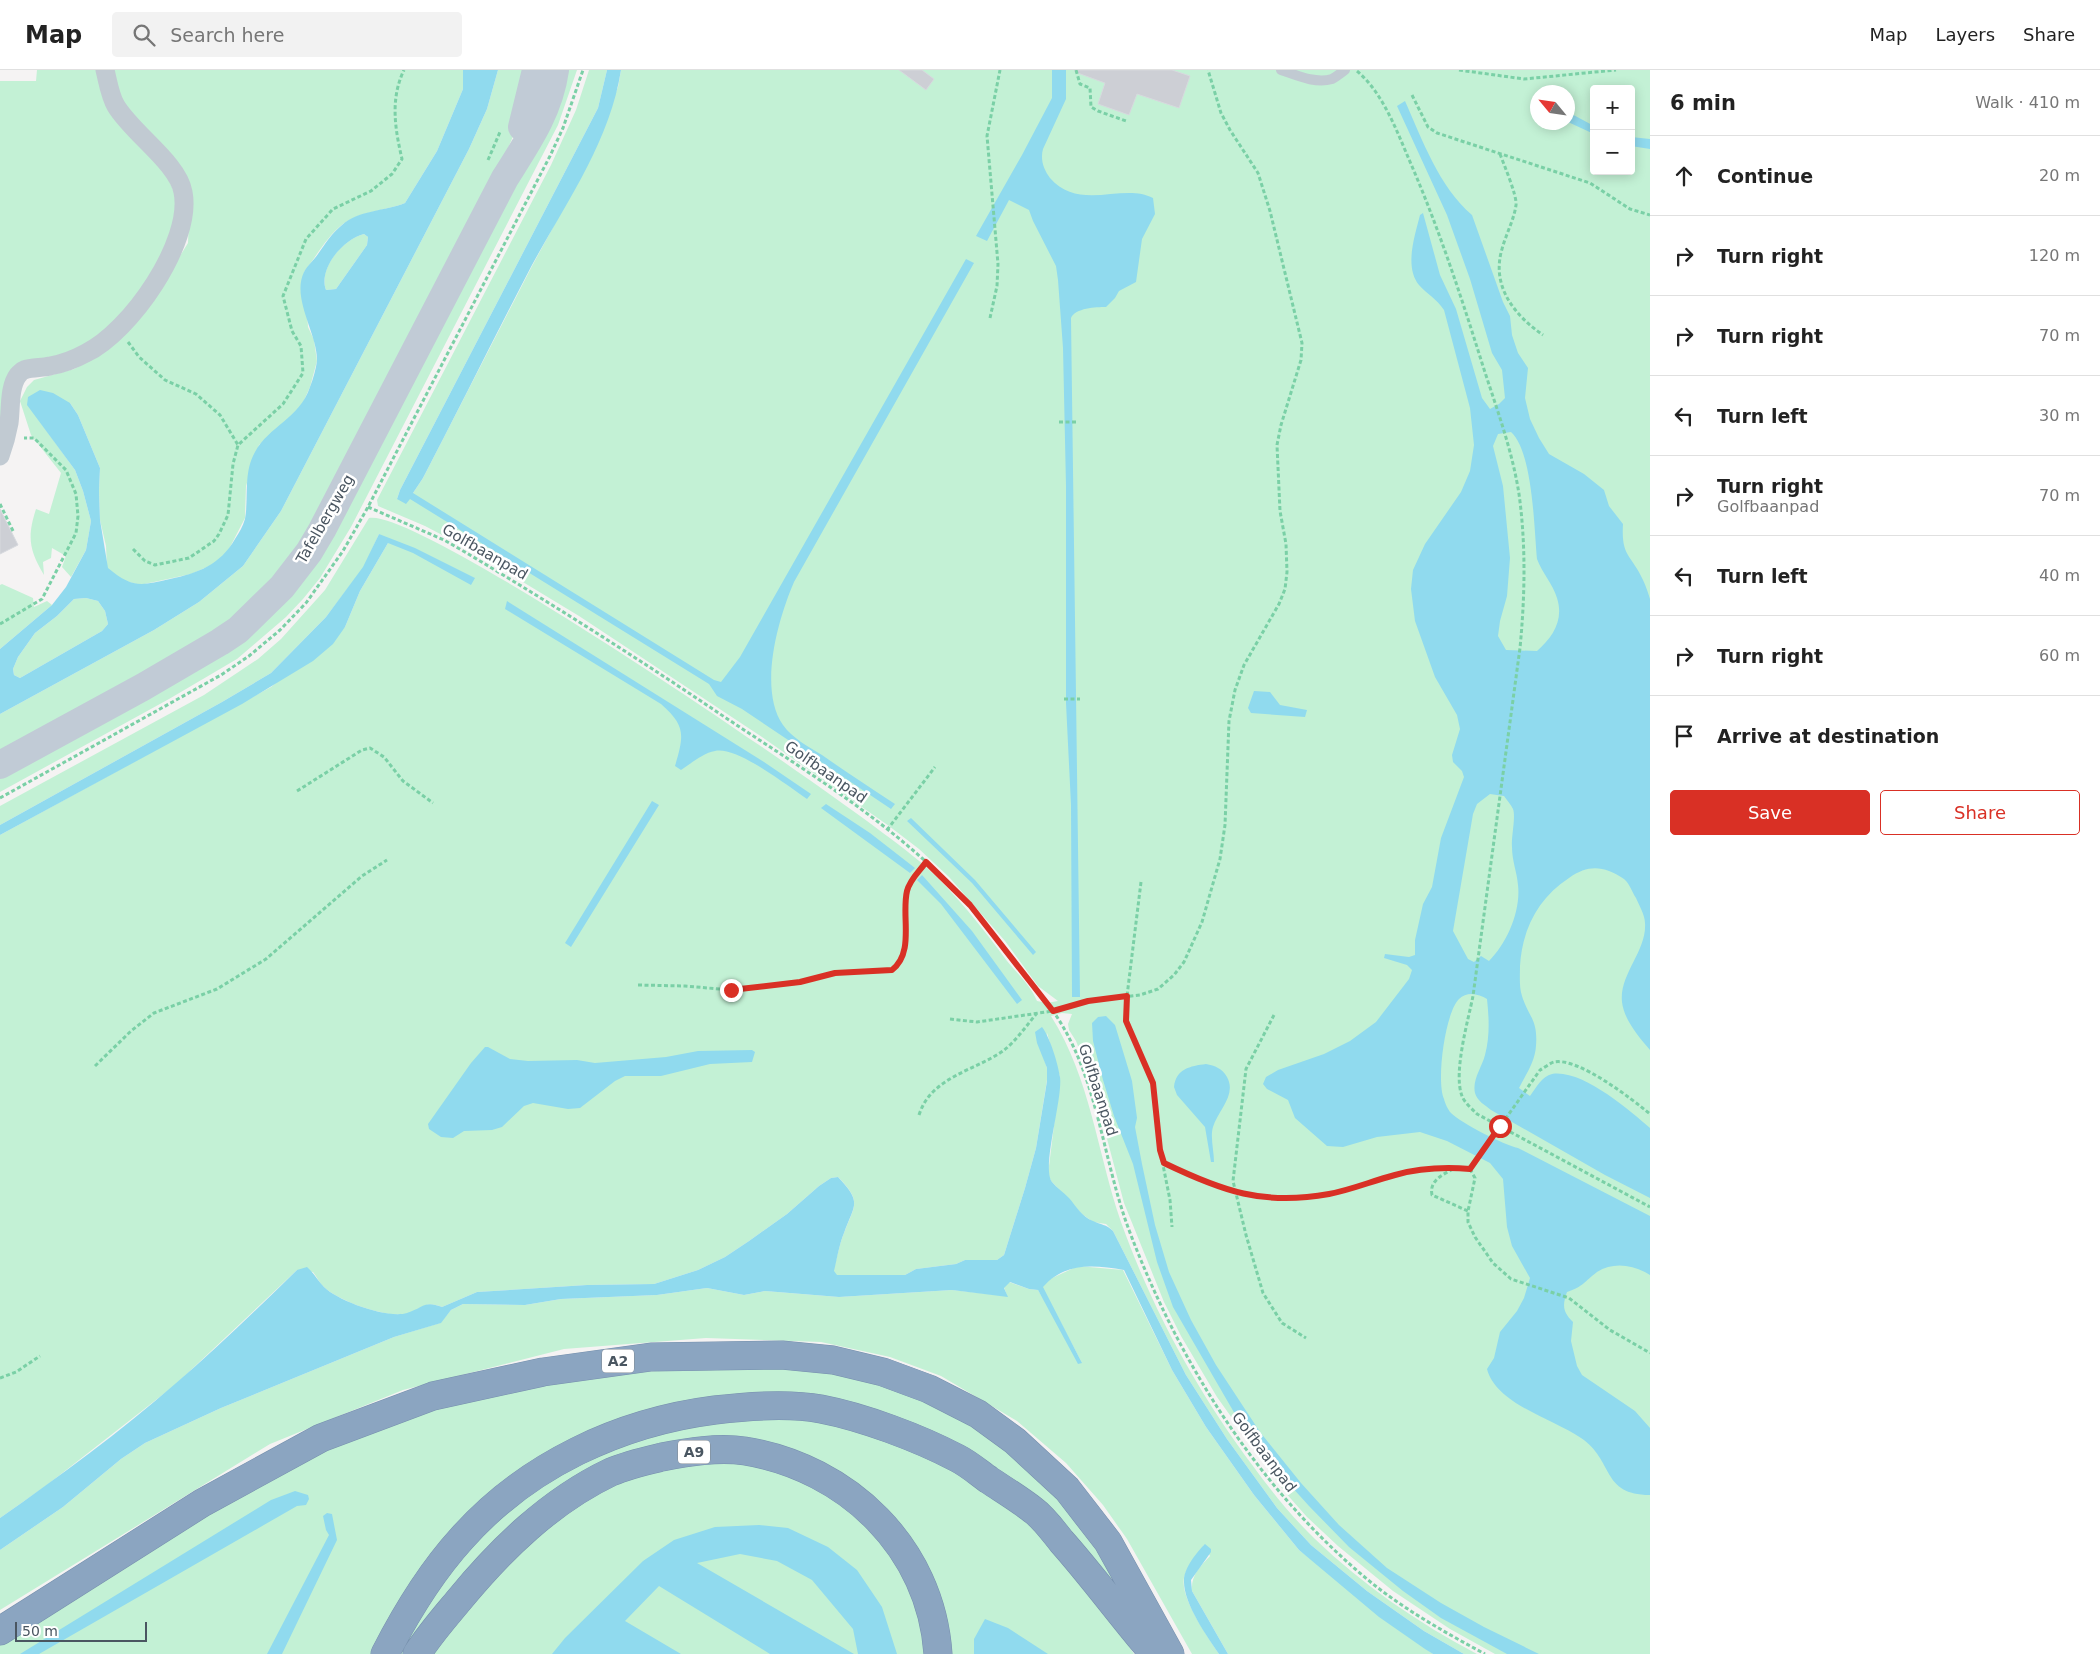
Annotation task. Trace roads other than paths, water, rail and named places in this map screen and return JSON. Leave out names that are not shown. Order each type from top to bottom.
[{"type":"highway","name":"A2","points":[[0,1631],[202,1503],[321,1438],[433,1396],[543,1372],[651,1357],[782,1355],[833,1360],[883,1372],[929,1389],[978,1414],[1015,1442],[1067,1489],[1108,1542],[1170,1654]]},
{"type":"highway","points":[[385,1654],[398,1629],[431,1578],[462,1538],[495,1506],[546,1468],[599,1439],[653,1421],[751,1405],[821,1409],[890,1428],[958,1458],[1036,1511],[1086,1569],[1154,1654]]},
{"type":"highway","name":"A9","points":[[417,1654],[428,1636],[481,1573],[512,1542],[564,1499],[612,1472],[637,1463],[700,1450],[744,1451],[790,1464],[832,1483],[856,1498],[877,1517],[905,1552],[922,1586],[936,1631],[938,1654]]},
{"type":"street","points":[[3,447],[15,380],[19,373],[25,370],[52,366],[88,352],[118,328],[142,301],[170,258],[180,232],[184,206],[180,181],[172,167],[139,136],[115,104],[105,70]]},
{"type":"street","name":"Tafelbergweg","points":[[0,765],[220,642],[256,614],[282,587],[309,552],[322,530],[494,173],[525,118],[536,70]]},
{"type":"street","name":"Tafelbergweg","points":[[494,173],[539,123],[551,92],[555,70]]},
{"type":"lane","points":[[1281,70],[1307,79],[1320,80],[1332,79],[1345,70]]},
{"type":"water","points":[[463,70],[498,70],[487,109],[469,149],[281,511],[243,566],[199,602],[154,630],[0,714],[0,649],[52,605],[66,587],[86,550],[91,521],[75,470],[27,405],[28,397],[40,390],[53,393],[70,403],[78,415],[100,468],[100,520],[108,568],[116,575],[130,582],[144,584],[190,574],[215,562],[229,548],[244,522],[249,468],[255,452],[268,435],[299,407],[310,387],[317,361],[314,340],[301,294],[301,282],[304,272],[338,228],[349,220],[356,216],[405,203],[437,151],[463,89]],"holes":[[[364,234],[368,237],[367,245],[336,289],[326,290],[324,282],[326,273],[334,256],[348,242]],[[86,598],[98,601],[105,611],[108,624],[102,631],[20,678],[14,675],[13,669],[18,657],[35,633],[57,616],[74,599]]]},
{"type":"water","points":[[607,70],[621,70],[607,122],[597,147],[532,265],[423,478],[413,493],[714,680],[721,682],[740,657],[966,259],[974,263],[794,582],[782,615],[773,654],[772,693],[776,710],[783,725],[801,742],[895,804],[891,809],[742,709],[717,696],[709,684],[410,499],[406,504],[397,499],[598,108]]},
{"type":"water","points":[[1052,70],[1066,70],[1066,99],[1043,149],[1043,165],[1050,178],[1062,188],[1074,193],[1102,195],[1129,193],[1153,198],[1155,214],[1142,239],[1136,282],[1119,291],[1106,307],[1081,310],[1071,318],[1080,997],[1072,997],[1071,805],[1066,703],[1066,486],[1063,348],[1058,280],[1056,266],[1029,210],[1009,200],[987,241],[976,236],[1052,98]]},
{"type":"water","points":[[1405,101],[1432,162],[1450,191],[1472,215],[1503,302],[1510,316],[1512,335],[1518,353],[1528,368],[1525,398],[1530,419],[1539,438],[1549,454],[1584,474],[1604,490],[1609,506],[1623,524],[1625,549],[1639,571],[1650,599],[1650,1050],[1629,1022],[1622,1002],[1622,992],[1628,972],[1642,943],[1645,923],[1643,913],[1624,879],[1603,869],[1583,870],[1558,886],[1540,905],[1524,940],[1521,953],[1520,989],[1536,1030],[1536,1046],[1532,1063],[1519,1088],[1530,1096],[1548,1075],[1564,1074],[1591,1084],[1641,1120],[1650,1128],[1650,1198],[1605,1175],[1482,1103],[1474,1088],[1488,1041],[1487,999],[1469,994],[1462,996],[1454,1007],[1443,1047],[1441,1078],[1444,1101],[1451,1113],[1456,1117],[1473,1128],[1518,1148],[1650,1216],[1650,1275],[1631,1267],[1610,1266],[1597,1272],[1580,1286],[1567,1292],[1564,1305],[1565,1312],[1573,1322],[1571,1341],[1577,1366],[1582,1375],[1635,1411],[1650,1428],[1650,1495],[1634,1493],[1623,1489],[1615,1483],[1599,1456],[1581,1438],[1527,1410],[1502,1392],[1492,1381],[1487,1369],[1494,1358],[1500,1332],[1517,1311],[1524,1298],[1530,1278],[1512,1246],[1507,1227],[1503,1179],[1490,1163],[1447,1141],[1420,1132],[1377,1137],[1343,1147],[1327,1146],[1295,1118],[1288,1100],[1267,1089],[1263,1084],[1266,1077],[1278,1070],[1324,1054],[1350,1041],[1376,1022],[1409,979],[1412,970],[1407,965],[1384,958],[1385,954],[1409,957],[1415,955],[1415,940],[1423,904],[1432,887],[1441,838],[1464,777],[1462,771],[1453,762],[1452,755],[1460,729],[1457,715],[1435,677],[1415,621],[1411,589],[1413,570],[1425,544],[1461,492],[1470,471],[1474,445],[1470,408],[1444,310],[1419,285],[1412,269],[1412,251],[1420,215],[1423,213],[1440,275],[1456,309],[1482,398],[1490,409],[1505,398],[1502,370],[1492,353],[1470,279],[1447,215],[1397,106]],"holes":[[[1511,432],[1524,456],[1528,473],[1537,559],[1555,593],[1559,606],[1556,628],[1537,651],[1506,650],[1498,636],[1507,596],[1510,558],[1503,486],[1493,446],[1498,434]],[[1490,794],[1504,796],[1513,809],[1512,852],[1518,895],[1515,916],[1502,945],[1489,961],[1481,956],[1474,962],[1468,959],[1453,931],[1473,814],[1477,804]]]},
{"type":"water","points":[[1575,116],[1590,124],[1590,132],[1575,125]]},
{"type":"water","points":[[1635,137],[1650,139],[1650,149],[1635,147]]},
{"type":"water","points":[[379,534],[415,548],[475,578],[471,585],[413,553],[388,543],[360,591],[345,627],[333,644],[313,661],[242,704],[0,835],[0,825],[271,673],[326,617],[363,567]]},
{"type":"water","points":[[507,601],[764,762],[811,794],[807,799],[762,768],[724,751],[706,754],[681,770],[675,766],[681,739],[679,725],[661,704],[505,609]]},
{"type":"water","points":[[1254,691],[1270,692],[1280,705],[1307,710],[1305,717],[1251,713],[1248,708]]},
{"type":"water","points":[[652,801],[659,805],[571,947],[565,943]]},
{"type":"water","points":[[826,804],[870,833],[915,868],[910,873],[821,808]]},
{"type":"water","points":[[911,818],[975,880],[1036,952],[1033,955],[972,883],[907,821]]},
{"type":"water","points":[[922,875],[972,931],[1022,1000],[1017,1004],[941,904],[917,880]]},
{"type":"water","points":[[1106,1016],[1115,1025],[1132,1081],[1137,1118],[1135,1127],[1142,1164],[1155,1225],[1169,1272],[1191,1320],[1216,1365],[1260,1432],[1301,1483],[1339,1525],[1387,1568],[1441,1603],[1539,1654],[1507,1654],[1441,1618],[1403,1591],[1349,1547],[1309,1506],[1271,1464],[1239,1421],[1173,1307],[1157,1262],[1133,1164],[1114,1116],[1093,1041],[1092,1023],[1098,1017]]},
{"type":"water","points":[[1042,1027],[1048,1037],[1060,1077],[1050,1148],[1049,1174],[1052,1182],[1086,1217],[1113,1231],[1186,1375],[1227,1439],[1277,1508],[1311,1545],[1367,1591],[1424,1631],[1464,1654],[1433,1654],[1425,1649],[1379,1617],[1299,1550],[1254,1495],[1206,1427],[1172,1370],[1124,1270],[1101,1267],[1070,1269],[1052,1279],[1043,1287],[1082,1363],[1078,1364],[1038,1290],[1029,1289],[1010,1282],[1004,1288],[1008,1297],[952,1290],[839,1297],[765,1291],[744,1295],[707,1288],[657,1295],[561,1299],[525,1305],[463,1304],[451,1310],[441,1323],[394,1337],[221,1408],[145,1443],[121,1459],[63,1507],[0,1550],[0,1518],[67,1470],[133,1419],[206,1356],[297,1270],[307,1267],[324,1287],[340,1298],[364,1308],[399,1314],[431,1304],[442,1307],[477,1292],[587,1285],[654,1284],[698,1270],[725,1257],[787,1214],[819,1186],[831,1178],[838,1177],[851,1193],[854,1204],[838,1252],[834,1271],[837,1275],[905,1275],[916,1269],[956,1264],[965,1260],[997,1260],[1004,1255],[1036,1148],[1047,1081],[1047,1068],[1037,1043],[1035,1032]]},
{"type":"water","points":[[485,1047],[510,1059],[528,1061],[577,1060],[595,1063],[666,1057],[698,1051],[752,1050],[755,1052],[752,1062],[710,1064],[661,1076],[625,1076],[615,1081],[580,1108],[568,1109],[533,1103],[524,1106],[502,1127],[492,1130],[464,1131],[453,1138],[441,1137],[429,1129],[428,1124],[471,1063]]},
{"type":"water","points":[[1206,1064],[1221,1069],[1227,1077],[1230,1090],[1212,1131],[1214,1162],[1211,1162],[1205,1127],[1177,1095],[1174,1087],[1175,1081],[1181,1072],[1189,1067]]},
{"type":"water","points":[[295,1491],[308,1495],[309,1499],[306,1505],[297,1506],[39,1654],[20,1654],[271,1500]]},
{"type":"water","points":[[327,1513],[332,1514],[337,1540],[282,1654],[267,1654],[329,1535],[323,1516]]},
{"type":"water","points":[[759,1525],[788,1528],[828,1547],[857,1570],[882,1607],[897,1654],[858,1654],[853,1629],[812,1580],[777,1561],[740,1554],[697,1563],[854,1654],[770,1654],[659,1586],[625,1621],[681,1654],[552,1654],[565,1638],[643,1561],[674,1540],[715,1527]]},
{"type":"water","points":[[1205,1544],[1211,1549],[1211,1552],[1191,1580],[1192,1591],[1228,1654],[1219,1654],[1191,1609],[1187,1599],[1184,1580],[1186,1570]]},
{"type":"water","points":[[985,1619],[1008,1628],[1048,1654],[974,1654],[974,1639]]}]
